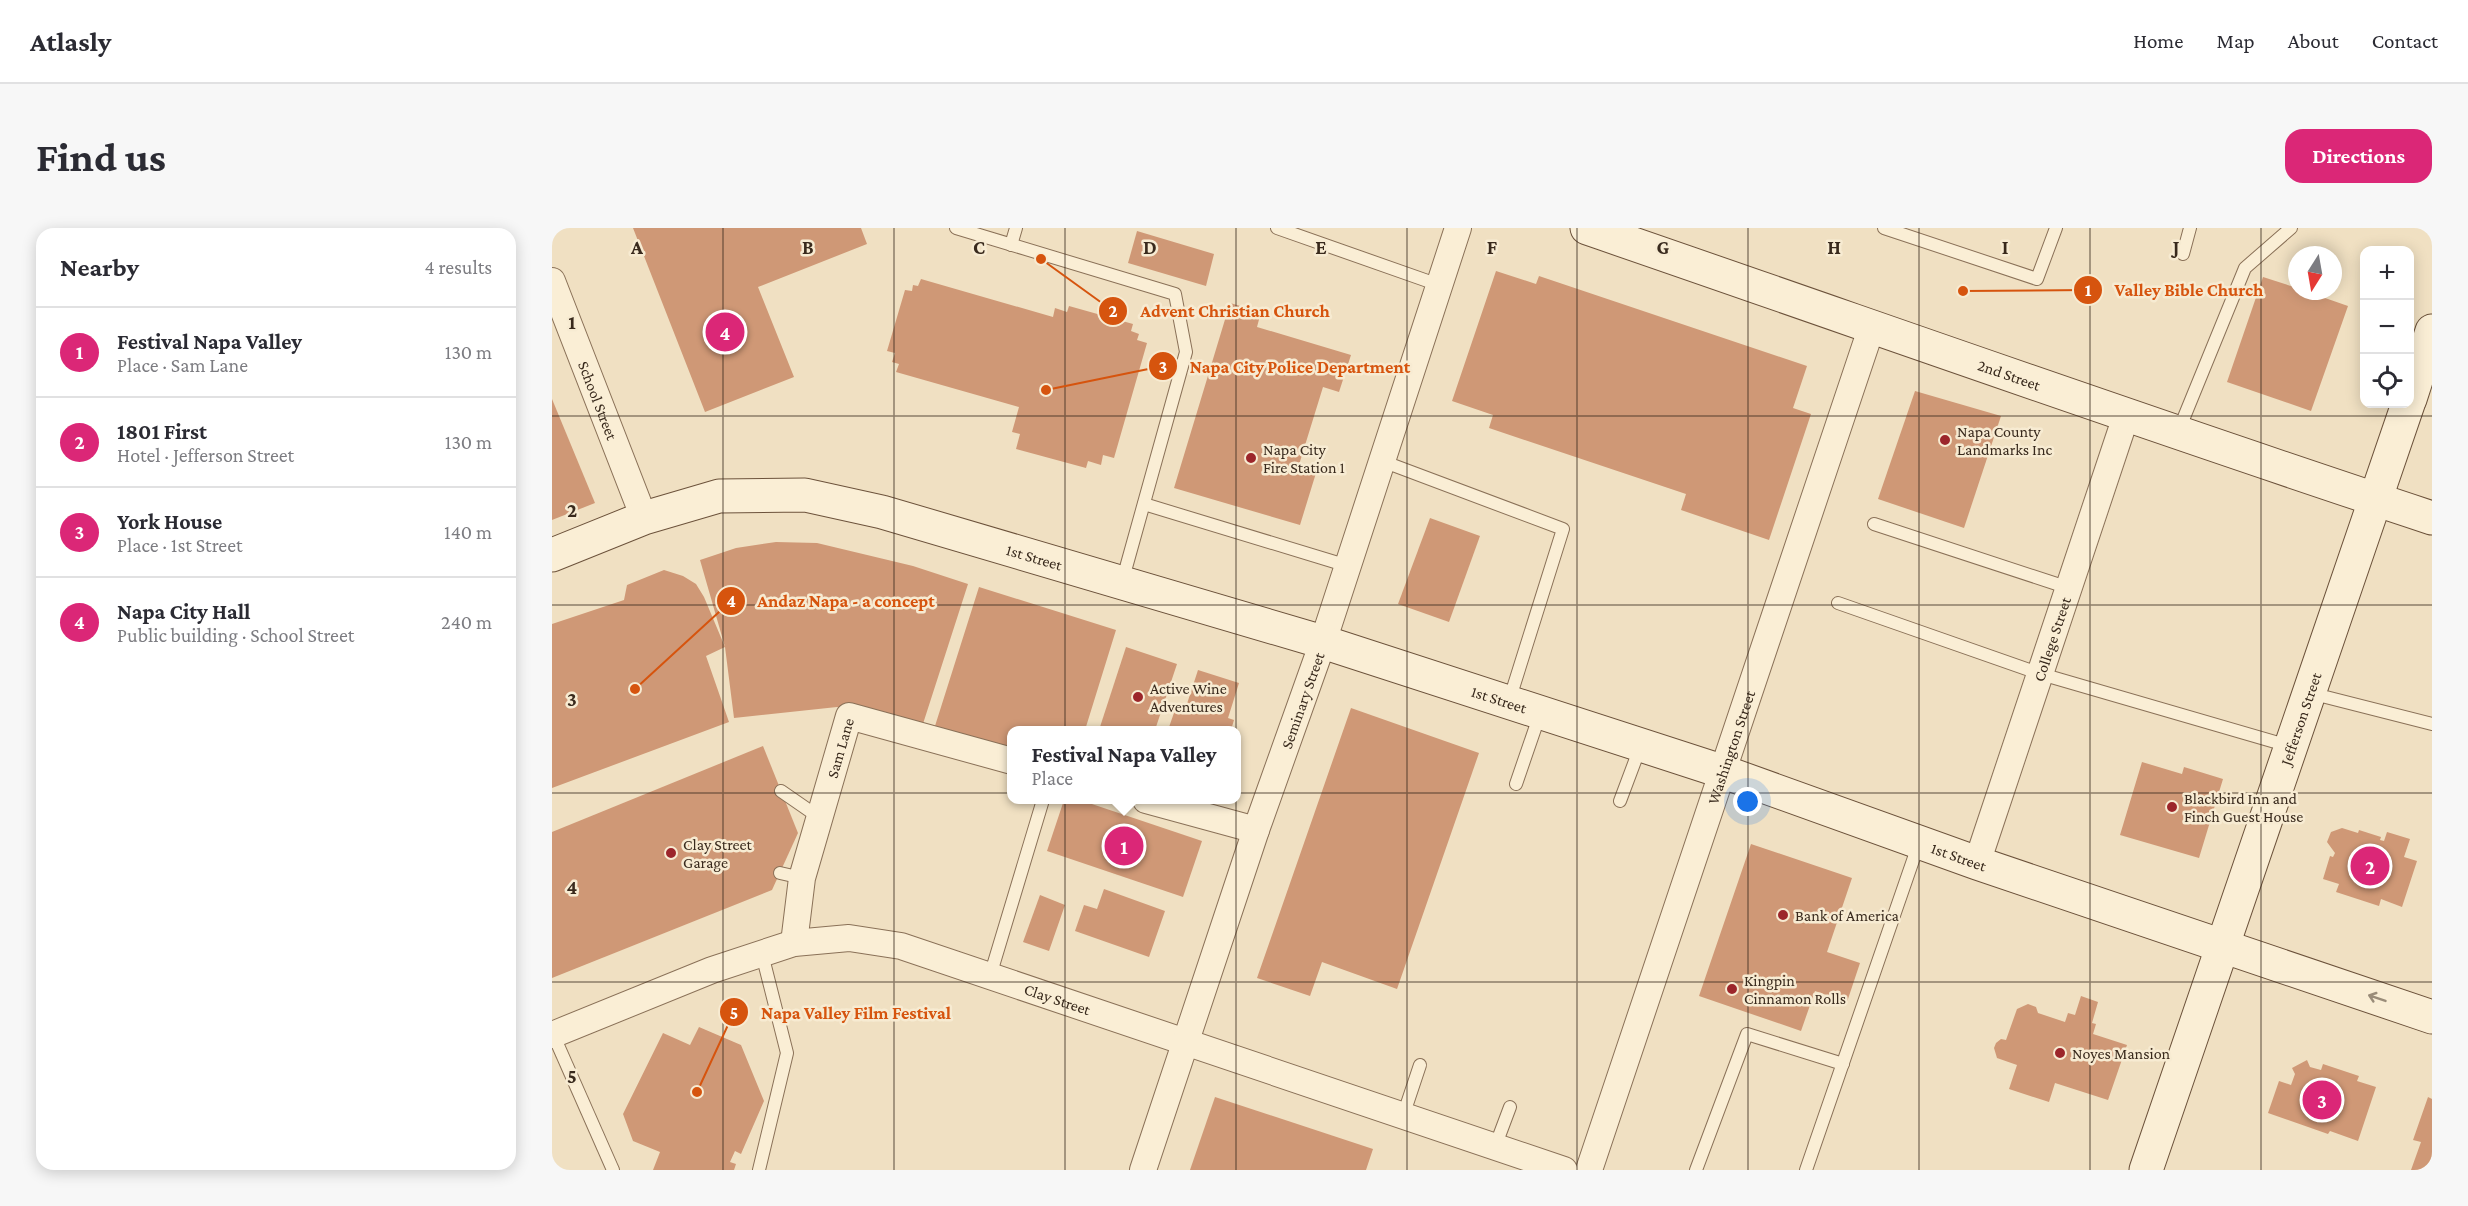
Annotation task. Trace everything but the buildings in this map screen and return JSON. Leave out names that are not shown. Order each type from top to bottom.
[{"type":"main road","name":"2nd Street","points":[[1587,228],[1640,241],[2126,416],[2432,518]]},
{"type":"main road","points":[[2414,384],[2432,331]]},
{"type":"main road","name":"Jefferson Street","points":[[2146,1170],[2407,408]]},
{"type":"main road","name":"1st Street","points":[[552,555],[644,518],[719,496],[805,495],[882,512],[1323,642],[1540,712],[1721,771],[1977,862],[2432,1017]]},
{"type":"street","name":"Seminary Street","points":[[1143,1170],[1256,830],[1323,642],[1458,228]]},
{"type":"street","name":"School Street","points":[[552,281],[644,518]]},
{"type":"street","name":"Washington Street","points":[[1588,1170],[1872,326]]},
{"type":"street","name":"College Street","points":[[1977,862],[2126,416]]},
{"type":"street","name":"Sam Lane","points":[[794,944],[791,876],[820,818],[849,716],[1007,761]]},
{"type":"street","points":[[1161,804],[1256,830]]},
{"type":"street","name":"Clay Street","points":[[553,1034],[712,970],[794,944],[849,938],[901,946],[1564,1170]]},
{"type":"lane","points":[[956,228],[1175,294],[1186,352],[1121,582]]},
{"type":"lane","points":[[1011,245],[1016,228]]},
{"type":"lane","points":[[1277,228],[1439,285]]},
{"type":"lane","points":[[1884,228],[2037,279],[2056,228]]},
{"type":"lane","points":[[2183,254],[2190,228]]},
{"type":"lane","points":[[2178,433],[2245,268],[2291,228]]},
{"type":"lane","points":[[1382,461],[1563,529],[1508,702]]},
{"type":"lane","points":[[1144,504],[1348,566]]},
{"type":"lane","points":[[1874,524],[2069,588]]},
{"type":"lane","points":[[1838,603],[2041,674],[2290,746]]},
{"type":"lane","points":[[2309,693],[2432,724]]},
{"type":"lane","points":[[1516,784],[1540,712]]},
{"type":"lane","points":[[1620,801],[1641,745]]},
{"type":"lane","points":[[781,791],[820,818]]},
{"type":"lane","points":[[990,976],[1042,804]]},
{"type":"lane","points":[[1806,1170],[1920,842]]},
{"type":"lane","points":[[758,1170],[787,1053],[762,954]]},
{"type":"lane","points":[[553,1034],[613,1170]]},
{"type":"lane","points":[[1696,1170],[1747,1034],[1843,1064]]},
{"type":"lane","points":[[1403,1116],[1420,1065]]},
{"type":"lane","points":[[1496,1147],[1510,1107]]},
{"type":"place","name":"Advent Christian Church","points":[[1041,259]]},
{"type":"place","name":"Valley Bible Church","points":[[1963,291]]},
{"type":"place","name":"Napa City Hall","points":[[725,332]]},
{"type":"place","name":"Napa City Police Department","points":[[1046,390]]},
{"type":"place","name":"Napa County Landmarks Inc","points":[[1945,440]]},
{"type":"place","name":"Napa City Fire Station 1","points":[[1251,458]]},
{"type":"place","name":"Andaz Napa - a concept","points":[[635,689]]},
{"type":"place","name":"Active Wine Adventures","points":[[1138,697]]},
{"type":"place","name":"Blackbird Inn and Finch Guest House","points":[[2172,807]]},
{"type":"place","name":"Festival Napa Valley","points":[[1124,846]]},
{"type":"place","name":"Clay Street Garage","points":[[671,853]]},
{"type":"place","name":"1801 First","points":[[2370,866]]},
{"type":"place","name":"Bank of America","points":[[1783,915]]},
{"type":"place","name":"Kingpin Cinnamon Rolls","points":[[1732,989]]},
{"type":"place","name":"Noyes Mansion","points":[[2060,1053]]},
{"type":"place","name":"Napa Valley Film Festival","points":[[697,1092]]},
{"type":"place","name":"York House","points":[[2322,1100]]}]
